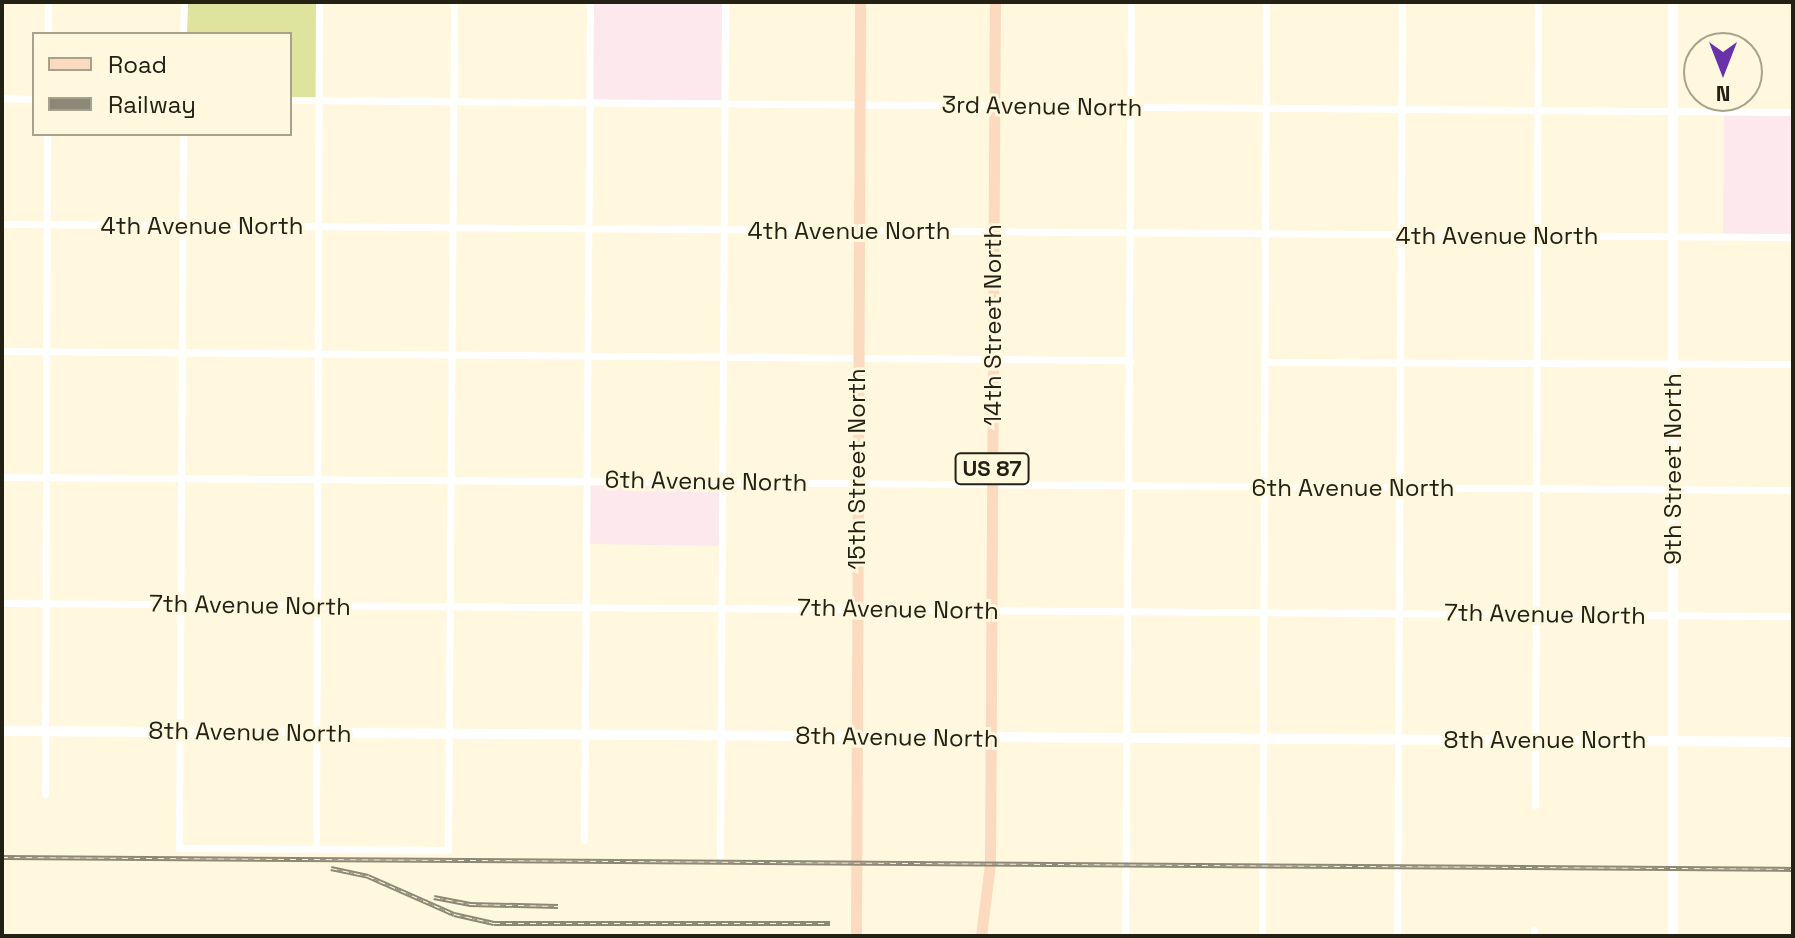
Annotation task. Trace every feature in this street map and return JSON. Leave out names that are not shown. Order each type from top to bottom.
[{"type":"main road","name":"15th Street North","points":[[856,936],[860,2]]},
{"type":"main road","name":"14th Street North","points":[[981,936],[990,864],[995,2]]},
{"type":"street","points":[[48,2],[48,32]]},
{"type":"street","points":[[183,32],[184,2]]},
{"type":"street","points":[[316,848],[319,2]]},
{"type":"street","points":[[183,136],[179,848],[448,850],[454,2]]},
{"type":"street","points":[[584,840],[590,2]]},
{"type":"street","points":[[720,856],[725,2]]},
{"type":"street","points":[[1125,936],[1129,739],[1131,2]]},
{"type":"street","points":[[1262,936],[1267,362],[1266,2]]},
{"type":"street","points":[[1397,936],[1402,2]]},
{"type":"street","points":[[1535,805],[1540,363],[1538,2]]},
{"type":"street","name":"9th Street North","points":[[1673,2],[1673,936]]},
{"type":"street","points":[[2,98],[32,99]]},
{"type":"street","name":"3rd Avenue North","points":[[292,100],[1793,112]]},
{"type":"street","points":[[45,794],[47,136]]},
{"type":"street","name":"4th Avenue North","points":[[2,224],[1793,237]]},
{"type":"street","points":[[2,351],[1130,360]]},
{"type":"street","points":[[1267,362],[1793,364]]},
{"type":"street","name":"6th Avenue North","points":[[2,477],[1793,490]]},
{"type":"street","name":"7th Avenue North","points":[[2,603],[1793,616]]},
{"type":"street","name":"8th Avenue North","points":[[2,731],[1793,742]]},
{"type":"shaded area","points":[[590,2],[725,2],[724,104],[589,103]]},
{"type":"shaded area","points":[[1793,111],[1793,237],[1723,237],[1724,112]]},
{"type":"shaded area","points":[[588,480],[723,481],[722,546],[587,544]]},
{"type":"green space","points":[[184,2],[319,2],[318,100],[292,100],[292,32],[183,32]]},
{"type":"railway","points":[[2,857],[1793,869]]},
{"type":"railway","points":[[331,868],[368,876],[454,914],[494,923],[830,923]]},
{"type":"railway","points":[[434,897],[470,904],[558,906]]}]
